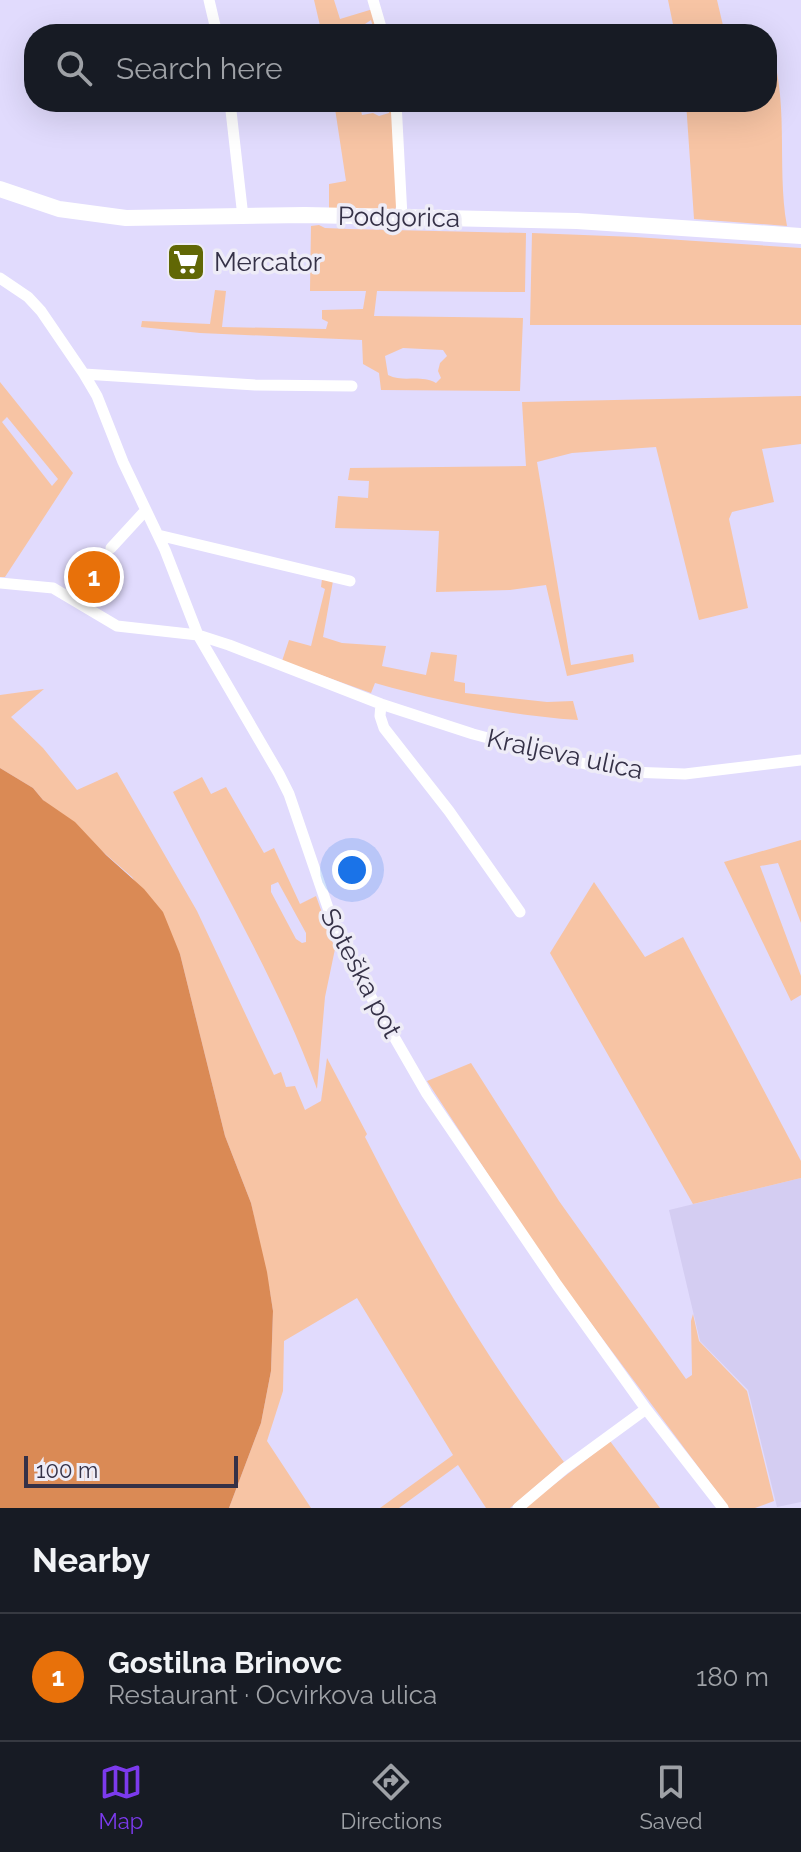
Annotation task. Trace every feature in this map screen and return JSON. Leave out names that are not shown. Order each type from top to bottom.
[{"type":"main road","name":"Podgorica","points":[[0,189],[57,208],[105,217],[402,217],[605,222],[801,236]]},
{"type":"street","points":[[209,0],[215,24]]},
{"type":"street","points":[[373,0],[380,24]]},
{"type":"street","points":[[231,112],[243,217]]},
{"type":"street","points":[[397,112],[402,217]]},
{"type":"street","name":"Soteška pot","points":[[0,278],[28,297],[41,311],[97,396],[198,635],[279,774],[296,812],[340,943],[427,1094],[548,1273],[646,1409],[723,1508]]},
{"type":"street","points":[[84,374],[255,385],[352,386]]},
{"type":"street","points":[[111,548],[145,511]]},
{"type":"street","points":[[158,535],[350,581]]},
{"type":"street","name":"Kraljeva ulica","points":[[0,583],[60,591],[117,626],[198,635],[381,704],[568,760],[629,772],[685,774],[801,760]]},
{"type":"street","points":[[381,704],[380,716],[384,728],[449,811],[520,912]]},
{"type":"street","points":[[518,1508],[564,1469],[646,1409]]},
{"type":"shaded area","points":[[314,0],[334,0],[340,19],[373,9],[378,24],[372,24],[371,20],[365,24],[320,24]]},
{"type":"shaded area","points":[[668,0],[717,0],[723,24],[673,24]]},
{"type":"shaded area","points":[[777,74],[787,226],[694,219],[687,112],[777,112]]},
{"type":"shaded area","points":[[336,112],[373,113],[379,116],[395,112],[399,201],[395,209],[329,208],[329,184],[346,181]]},
{"type":"shaded area","points":[[311,226],[526,233],[525,292],[377,291],[374,316],[523,318],[520,391],[381,390],[379,373],[363,364],[362,340],[200,333],[141,327],[142,321],[210,324],[215,290],[226,291],[222,327],[326,329],[328,322],[322,319],[322,310],[363,309],[366,291],[310,291]],"holes":[[[403,348],[443,350],[447,356],[440,363],[438,371],[441,378],[436,383],[388,375],[385,356]]]},
{"type":"shaded area","points":[[532,233],[801,248],[801,325],[530,325]]},
{"type":"shaded area","points":[[0,382],[73,473],[5,577],[0,577]],"holes":[[[7,417],[58,479],[52,486],[2,422]]]},
{"type":"shaded area","points":[[801,396],[801,444],[762,449],[774,502],[732,512],[729,519],[748,608],[699,620],[656,447],[572,453],[537,462],[571,665],[633,654],[634,662],[567,676],[546,585],[510,590],[436,592],[439,531],[335,528],[338,496],[368,498],[369,481],[348,480],[350,468],[526,466],[522,402]]},
{"type":"shaded area","points":[[322,579],[333,581],[323,637],[342,643],[386,646],[382,666],[426,675],[431,652],[457,655],[454,681],[465,683],[465,693],[547,702],[573,701],[578,720],[476,707],[375,683],[371,693],[282,661],[289,640],[311,646],[325,589],[321,587]]},
{"type":"shaded area","points":[[44,689],[11,717],[43,748],[77,790],[117,772],[197,911],[274,1075],[281,1072],[286,1087],[295,1086],[305,1110],[321,1101],[327,1058],[367,1134],[365,1137],[433,1263],[482,1345],[564,1462],[510,1508],[486,1508],[458,1465],[399,1508],[380,1508],[453,1455],[357,1298],[284,1341],[283,1391],[267,1441],[311,1508],[229,1508],[261,1423],[271,1371],[273,1311],[251,1203],[225,1136],[180,954],[132,877],[33,788],[0,768],[0,695]]},
{"type":"shaded area","points":[[0,768],[33,788],[43,800],[75,822],[144,889],[163,912],[180,954],[225,1136],[251,1203],[273,1311],[271,1371],[261,1423],[229,1508],[0,1508]]},
{"type":"shaded area","points":[[202,777],[211,794],[226,787],[264,853],[274,848],[300,904],[316,896],[335,949],[325,997],[317,1089],[286,1013],[173,792]],"holes":[[[278,882],[306,933],[306,942],[296,939],[271,892],[271,885]]]},
{"type":"shaded area","points":[[801,840],[801,923],[778,863],[760,866],[801,976],[801,995],[791,1001],[724,862]]},
{"type":"shaded area","points":[[594,882],[645,957],[683,937],[801,1161],[801,1178],[693,1204],[550,953]]},
{"type":"shaded area","points":[[471,1063],[559,1201],[686,1379],[692,1375],[693,1314],[699,1341],[747,1391],[774,1501],[755,1508],[729,1508],[546,1263],[427,1081]]},
{"type":"shaded area","points":[[801,1178],[801,1502],[777,1507],[748,1390],[700,1341],[669,1210]]},
{"type":"shaded area","points":[[610,1441],[660,1508],[524,1508]]},
{"type":"place","name":"Mercator","points":[[186,262]]},
{"type":"place","name":"Gostilna Brinovc","points":[[94,577]]}]
